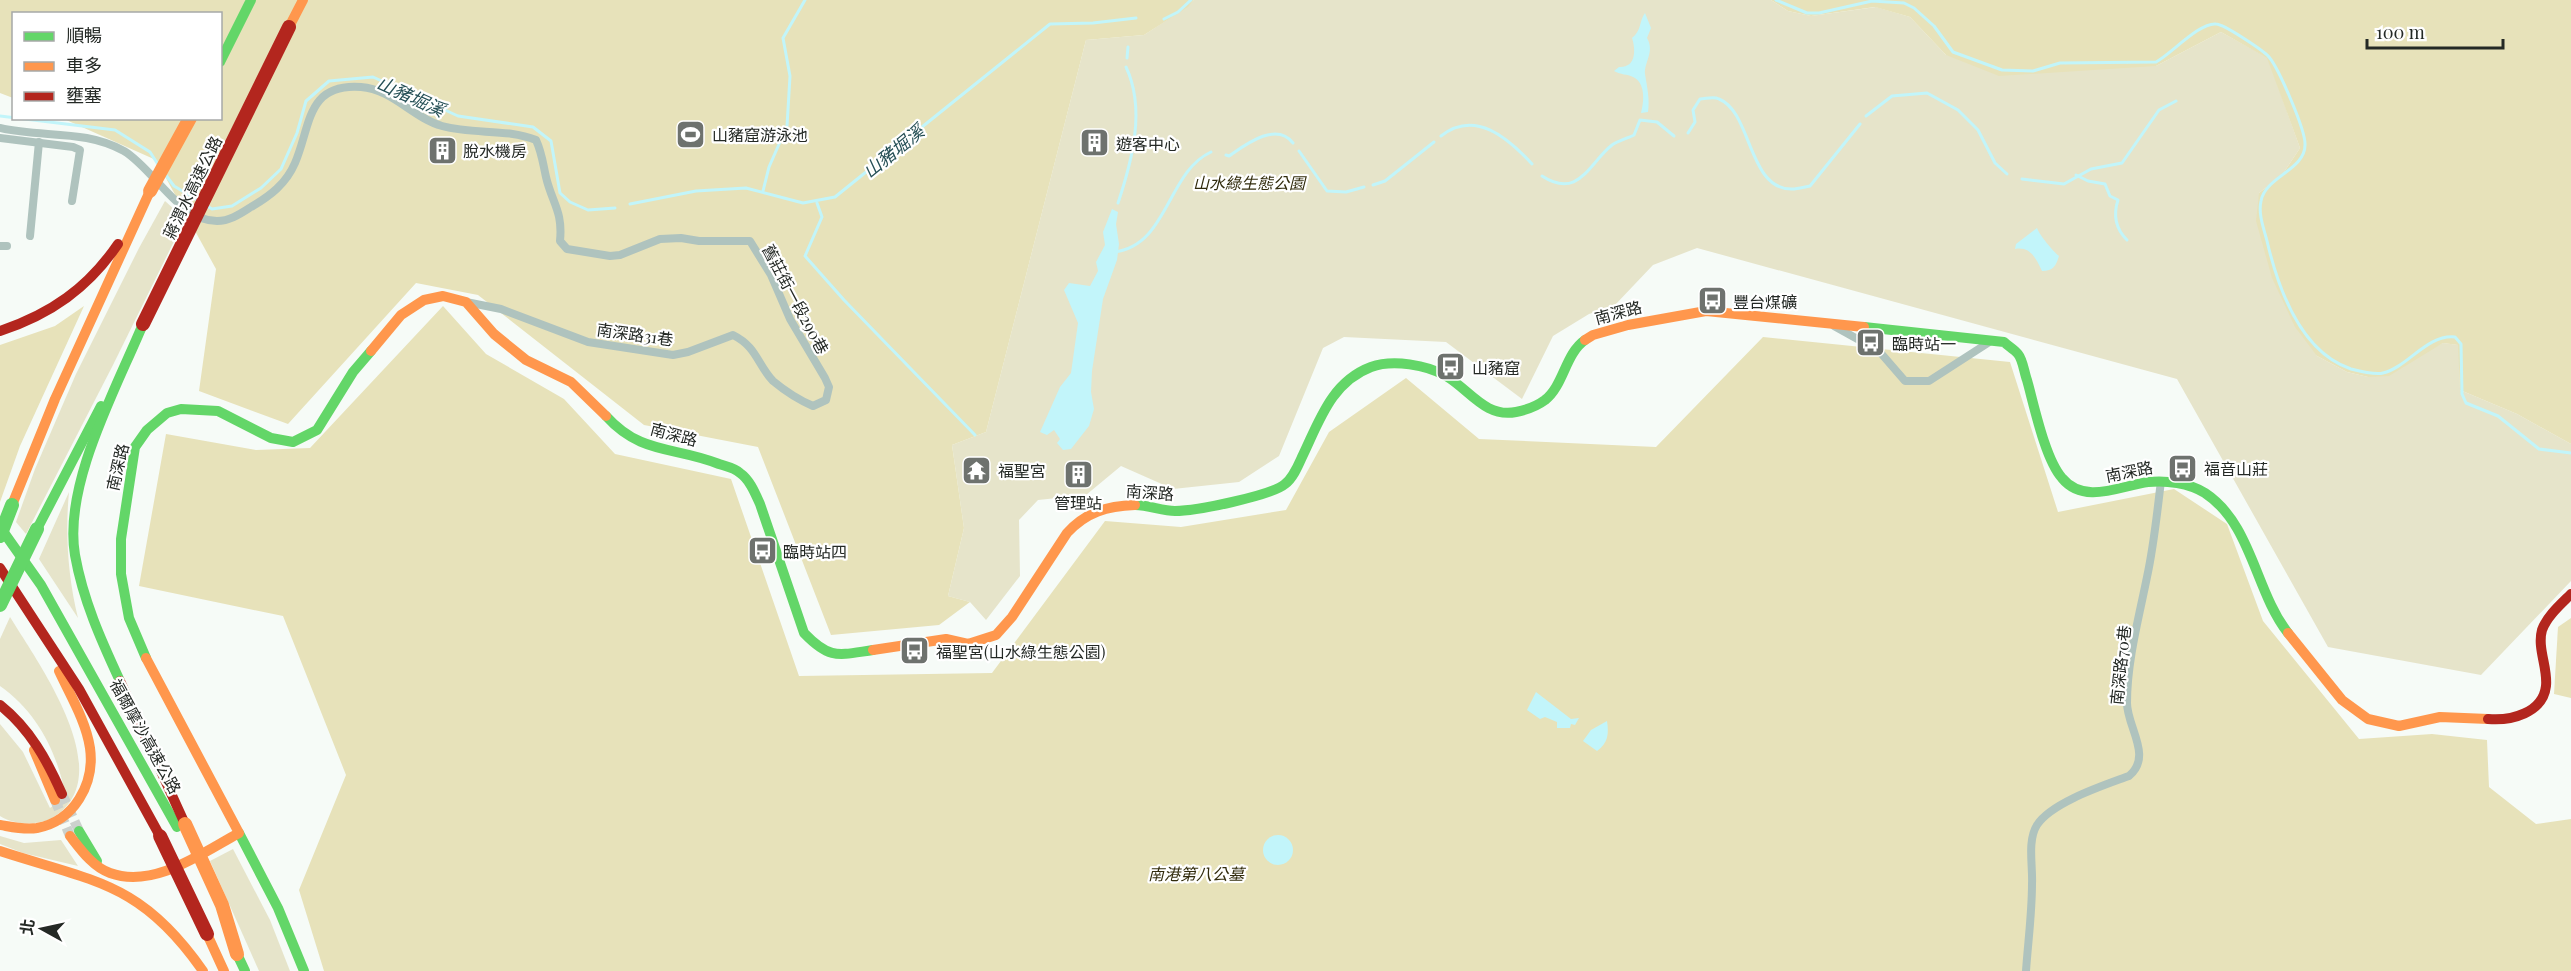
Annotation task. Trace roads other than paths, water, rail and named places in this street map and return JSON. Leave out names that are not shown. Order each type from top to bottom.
[{"type":"main road","points":[[222,59],[252,0]]},
{"type":"main road","name":"蔣渭水高速公路","points":[[143,324],[303,0]]},
{"type":"main road","name":"蔣渭水高速公路","points":[[150,191],[189,120]]},
{"type":"main road","points":[[0,536],[55,399],[150,191]]},
{"type":"main road","points":[[0,331],[46,314],[72,296],[102,270],[150,191]]},
{"type":"main road","name":"南深路","points":[[304,971],[278,908],[150,669],[129,618],[121,574],[121,539],[130,470],[135,447],[147,430],[167,413],[193,408],[218,411],[271,438],[293,442],[316,430],[353,372],[401,315],[424,300],[443,296],[466,302],[494,334],[525,360],[571,382],[620,432],[642,444],[709,460],[740,472],[751,485],[760,504],[804,633],[818,648],[836,655],[946,639],[968,644],[996,636],[1012,617],[1067,533],[1076,523],[1093,512],[1115,506],[1140,505],[1174,511],[1196,509],[1259,495],[1285,486],[1334,394],[1349,378],[1372,366],[1398,363],[1424,368],[1446,376],[1485,407],[1504,414],[1525,410],[1545,400],[1558,385],[1581,343],[1593,334],[1706,311],[2004,342],[2019,355],[2052,462],[2062,479],[2078,490],[2099,494],[2161,481],[2192,487],[2203,492],[2225,511],[2236,526],[2281,624],[2342,700],[2368,719],[2399,726],[2440,717],[2498,720],[2522,717],[2539,702],[2546,686],[2542,632],[2553,613],[2571,594]]},
{"type":"main road","points":[[0,605],[143,324]]},
{"type":"main road","points":[[143,324],[90,451],[79,487],[74,519],[75,554],[92,620],[181,825],[222,904],[237,954],[245,971]]},
{"type":"main road","name":"福爾摩沙高速公路","points":[[0,527],[41,585],[181,825]]},
{"type":"main road","points":[[0,568],[79,689],[160,836],[224,971]]},
{"type":"main road","points":[[0,825],[15,830],[46,827],[62,819],[83,795],[88,782],[91,767],[90,748],[75,707],[42,634]]},
{"type":"main road","points":[[0,705],[40,749],[59,797]]},
{"type":"main road","points":[[74,834],[80,852],[91,862],[108,871],[137,879],[150,878],[239,833]]},
{"type":"main road","points":[[0,851],[104,883],[141,903],[174,930],[204,971]]},
{"type":"street","name":"舊莊街一段290巷","points":[[0,128],[68,134],[103,141],[140,162],[175,201],[202,217],[217,221],[234,217],[274,192],[287,178],[317,101],[335,90],[362,87],[378,90],[435,124],[453,129],[523,135],[536,140],[542,155],[546,177],[560,214],[560,241],[567,249],[610,256],[620,255],[660,239],[750,241],[771,275],[790,319],[829,387],[826,400],[813,406],[796,399],[781,385]]},
{"type":"street","points":[[0,138],[73,147],[80,150],[72,201]]},
{"type":"street","points":[[30,236],[39,142]]},
{"type":"street","name":"南深路31巷","points":[[466,302],[501,309],[588,342],[673,355],[733,336],[746,342],[774,381],[781,385]]},
{"type":"street","points":[[1830,324],[1879,351],[1905,381],[1929,381],[1991,341]]},
{"type":"street","name":"南深路70巷","points":[[2026,971],[2032,849],[2036,826],[2060,806],[2078,796],[2129,776],[2135,771],[2139,761],[2140,752],[2127,701],[2161,481]]},
{"type":"water","points":[[1645,13],[1651,28],[1647,38],[1650,52],[1645,70],[1649,107],[1648,112],[1641,113],[1643,98],[1640,84],[1633,77],[1614,71],[1619,67],[1629,65],[1632,61],[1634,48],[1632,38]]},
{"type":"water","points":[[1112,209],[1118,212],[1116,224],[1119,244],[1117,260],[1103,299],[1092,371],[1091,392],[1094,409],[1089,426],[1071,449],[1063,450],[1057,443],[1060,439],[1054,430],[1047,435],[1040,432],[1060,387],[1071,373],[1078,323],[1064,290],[1069,283],[1090,286],[1098,271],[1096,262],[1105,245],[1103,232]]},
{"type":"water","points":[[2037,228],[2059,256],[2055,265],[2049,270],[2042,271],[2029,251],[2015,249],[2016,244]]},
{"type":"water","points":[[1536,692],[1571,719],[1579,718],[1575,725],[1571,724],[1570,728],[1557,728],[1557,722],[1545,717],[1540,719],[1527,710]]},
{"type":"water","points":[[1607,721],[1607,738],[1597,751],[1583,741],[1591,730]]},
{"type":"water","points":[[1278,835],[1289,839],[1293,850],[1289,861],[1278,865],[1267,861],[1263,850],[1267,839]]},
{"type":"waterway","points":[[763,191],[769,167],[787,126],[790,76],[783,38],[805,0]]},
{"type":"waterway","points":[[1164,19],[1178,12],[1191,0]]},
{"type":"waterway","points":[[1776,0],[1807,13],[1819,13],[1872,1],[1904,3],[1914,8],[1934,26],[1953,52],[2002,70],[2033,71],[2060,63],[2156,62],[2194,33],[2209,25],[2220,25],[2235,33],[2269,57],[2291,100],[2304,138],[2305,145],[2299,161],[2264,193],[2260,211],[2285,298],[2305,333],[2333,361],[2351,369],[2376,374],[2392,370],[2435,341],[2445,337],[2455,337],[2461,344],[2462,394],[2466,403],[2498,416],[2539,449],[2571,453]]},
{"type":"waterway","name":"山豬堀溪","points":[[630,204],[696,191],[746,188],[803,203],[835,197],[1050,24],[1093,23],[1136,18]]},
{"type":"waterway","name":"山豬堀溪","points":[[1127,58],[1128,47]]},
{"type":"waterway","name":"山豬堀溪","points":[[1118,203],[1135,135],[1135,100],[1126,67]]},
{"type":"waterway","name":"山豬堀溪","points":[[207,206],[212,209],[232,206],[261,188],[281,169],[297,133],[306,101],[329,81],[373,77],[458,116],[533,127],[551,141],[560,193],[570,202],[588,210],[615,208]]},
{"type":"waterway","name":"山豬堀溪","points":[[1866,116],[1892,96],[1927,93],[1958,110],[1978,130],[1995,163],[2007,174]]},
{"type":"waterway","name":"山豬堀溪","points":[[1688,133],[1695,122],[1693,110],[1700,99],[1719,99],[1730,107],[1738,119],[1758,164],[1767,177],[1778,186],[1794,189],[1810,186],[1860,124]]},
{"type":"waterway","name":"山豬堀溪","points":[[2022,179],[2064,184],[2091,169],[2122,163],[2159,110],[2176,101]]},
{"type":"waterway","name":"山豬堀溪","points":[[0,116],[12,117]]},
{"type":"waterway","name":"山豬堀溪","points":[[33,120],[115,130],[150,152],[159,166]]},
{"type":"waterway","name":"山豬堀溪","points":[[1542,176],[1565,184],[1574,181],[1590,169],[1612,145],[1634,135],[1640,120],[1657,122],[1674,136]]},
{"type":"waterway","name":"山豬堀溪","points":[[1441,136],[1454,128],[1466,125],[1478,126],[1502,137],[1532,164]]},
{"type":"waterway","name":"山豬堀溪","points":[[1226,155],[1229,156],[1252,141],[1269,135],[1278,134],[1293,143]]},
{"type":"waterway","name":"山豬堀溪","points":[[1373,185],[1385,181],[1434,142]]},
{"type":"waterway","name":"山豬堀溪","points":[[1299,151],[1327,191],[1346,192],[1364,187]]},
{"type":"waterway","name":"山豬堀溪","points":[[1114,252],[1132,247],[1146,237],[1157,223],[1185,175],[1196,162],[1211,152]]},
{"type":"waterway","name":"山豬堀溪","points":[[165,174],[174,186],[199,201]]},
{"type":"waterway","points":[[2076,175],[2088,181],[2105,184],[2110,196],[2118,200],[2116,221],[2127,240]]},
{"type":"waterway","points":[[817,203],[822,217],[805,256],[844,300],[975,435]]},
{"type":"tunnel","points":[[62,794],[79,831]]},
{"type":"tunnel","points":[[55,800],[70,836]]},
{"type":"place","name":"山豬窟游泳池","points":[[691,134]]},
{"type":"place","name":"遊客中心","points":[[1095,143]]},
{"type":"place","name":"脫水機房","points":[[442,150]]},
{"type":"place","name":"豐台煤礦","points":[[1712,301]]},
{"type":"place","name":"臨時站一","points":[[1871,343]]},
{"type":"place","name":"山豬窟","points":[[1451,367]]},
{"type":"place","name":"福音山莊","points":[[2183,468]]},
{"type":"place","name":"福聖宮","points":[[977,470]]},
{"type":"place","name":"管理站","points":[[1078,474]]},
{"type":"place","name":"臨時站四","points":[[762,551]]},
{"type":"place","name":"福聖宮(山水綠生態公園)","points":[[915,651]]},
{"type":"park label","name":"山水綠生態公園","points":[[1249,182]]},
{"type":"park label","name":"南港第八公墓","points":[[1196,873]]}]
